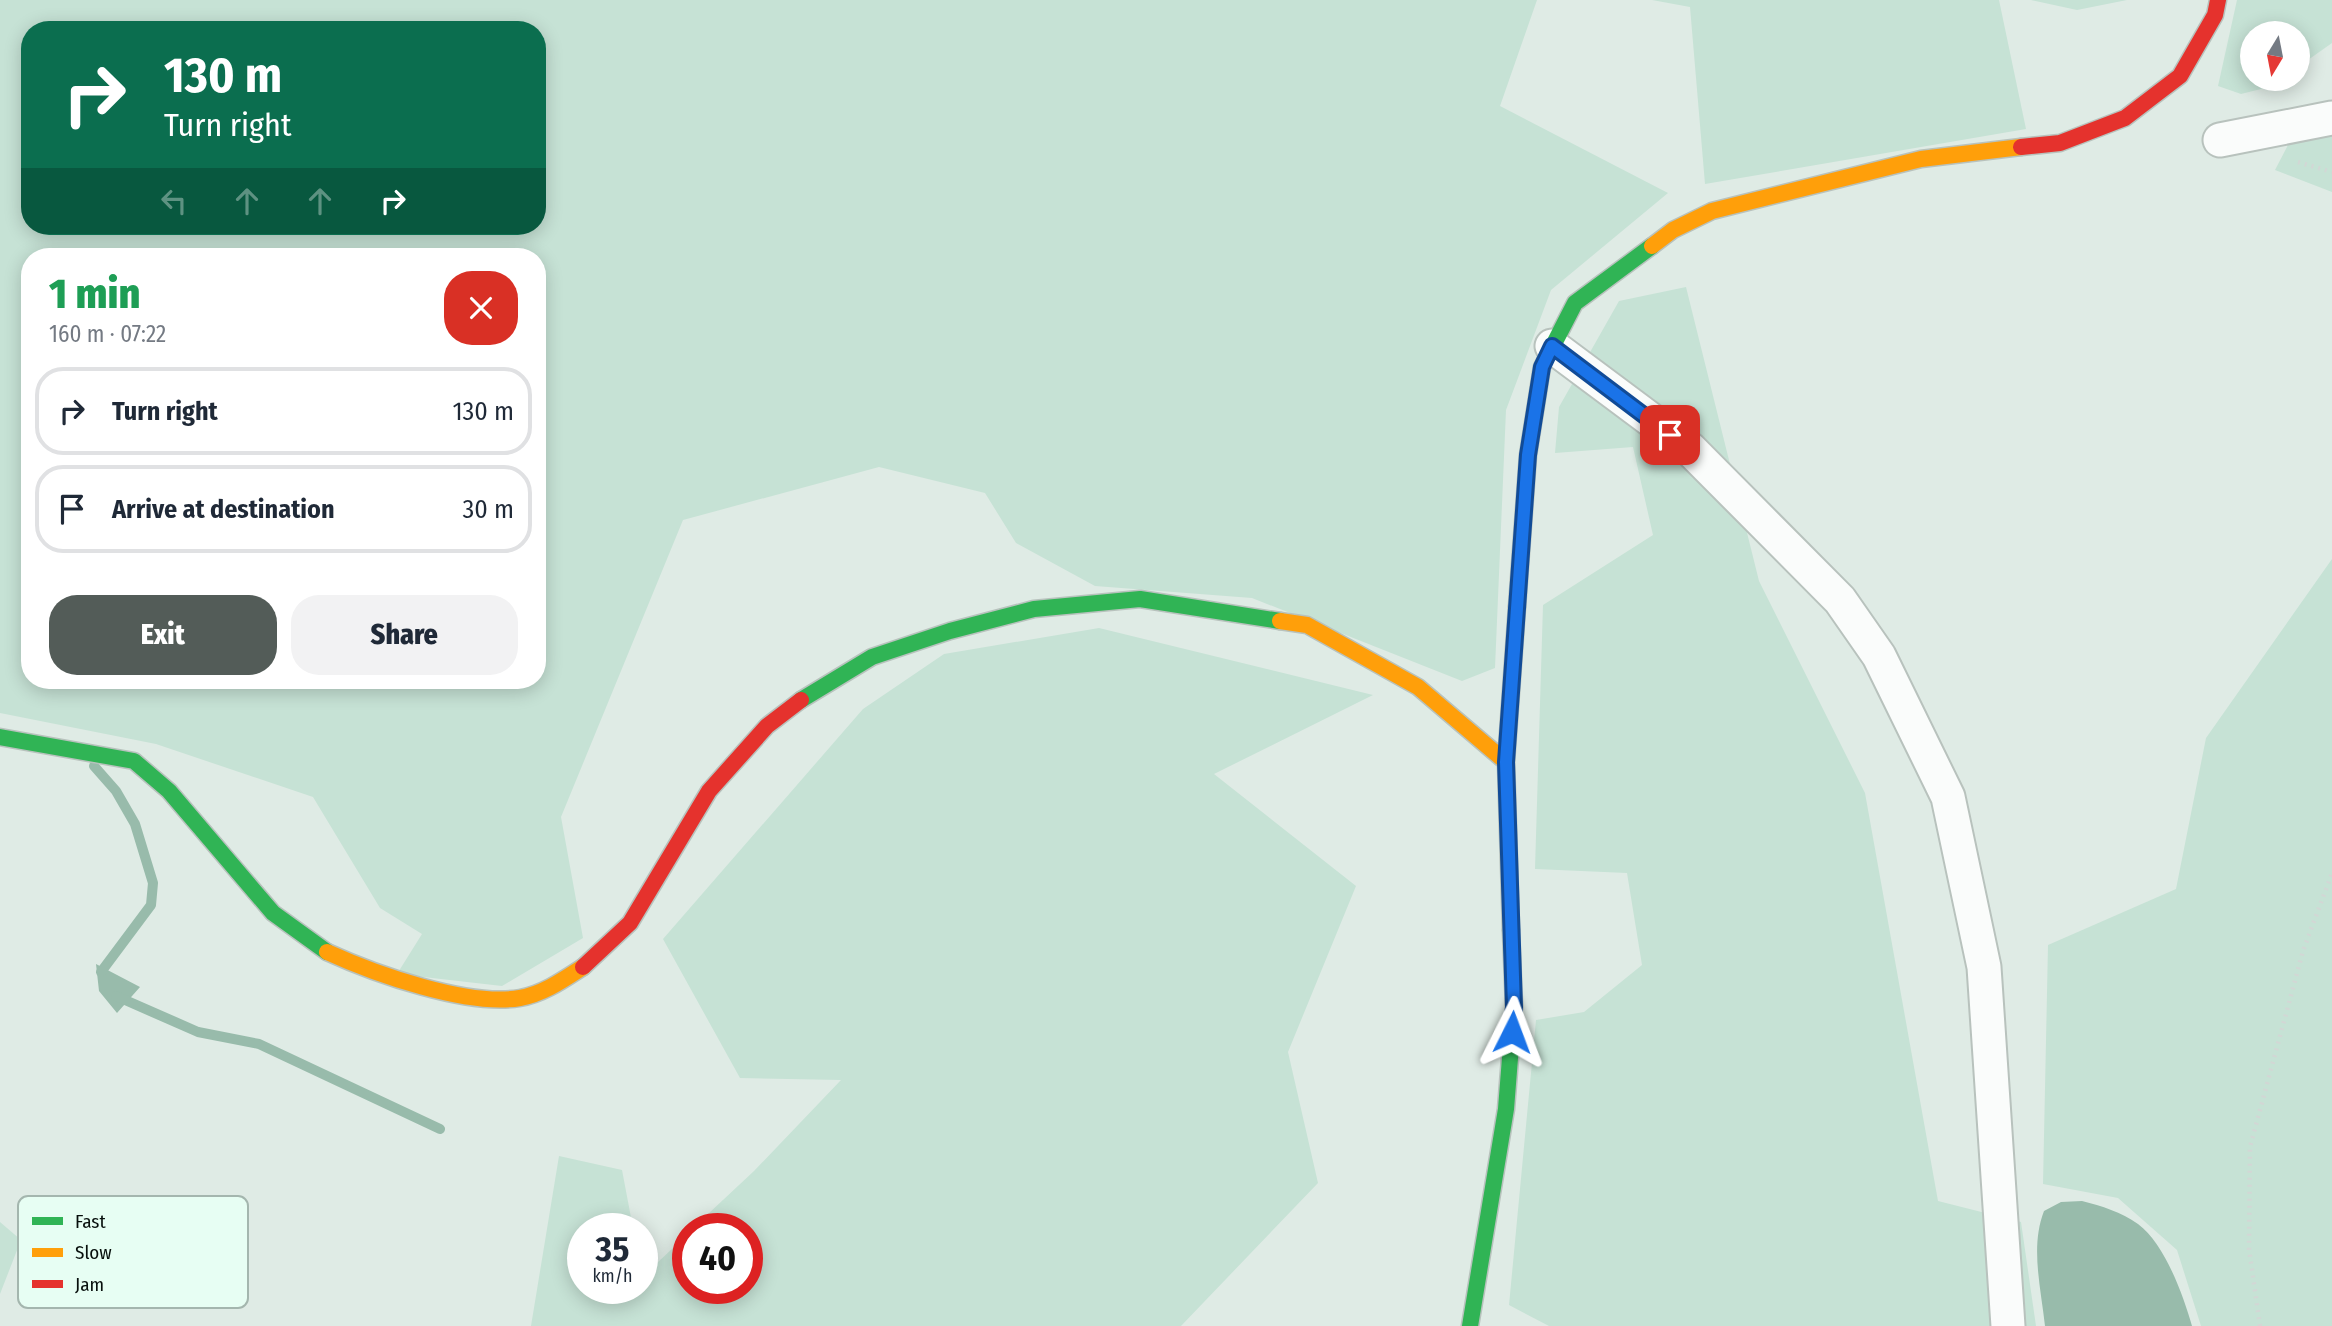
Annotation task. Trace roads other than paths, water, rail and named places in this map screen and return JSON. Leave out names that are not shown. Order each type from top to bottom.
[{"type":"street","points":[[1472,1324],[1506,1109],[1514,1007],[1506,762],[1528,455],[1542,367],[1575,303],[1672,230],[1712,211],[1921,159],[2060,143],[2125,118],[2180,76],[2215,15],[2218,0]]},
{"type":"street","points":[[2220,140],[2332,118]]},
{"type":"street","points":[[1552,346],[1690,449],[1840,600],[1879,656],[1948,797],[1984,967],[2008,1326]]},
{"type":"street","points":[[0,737],[134,761],[169,790],[273,913],[319,948],[375,972],[489,1001],[522,998],[552,987],[584,966],[621,932],[709,791],[767,726],[803,698],[872,657],[950,631],[1034,609],[1140,599],[1307,625],[1418,687],[1506,762]]},
{"type":"waterway","points":[[94,766],[116,791],[135,824],[153,883],[151,905],[101,972]]},
{"type":"waterway","points":[[116,996],[198,1032],[259,1044],[440,1129]]}]
